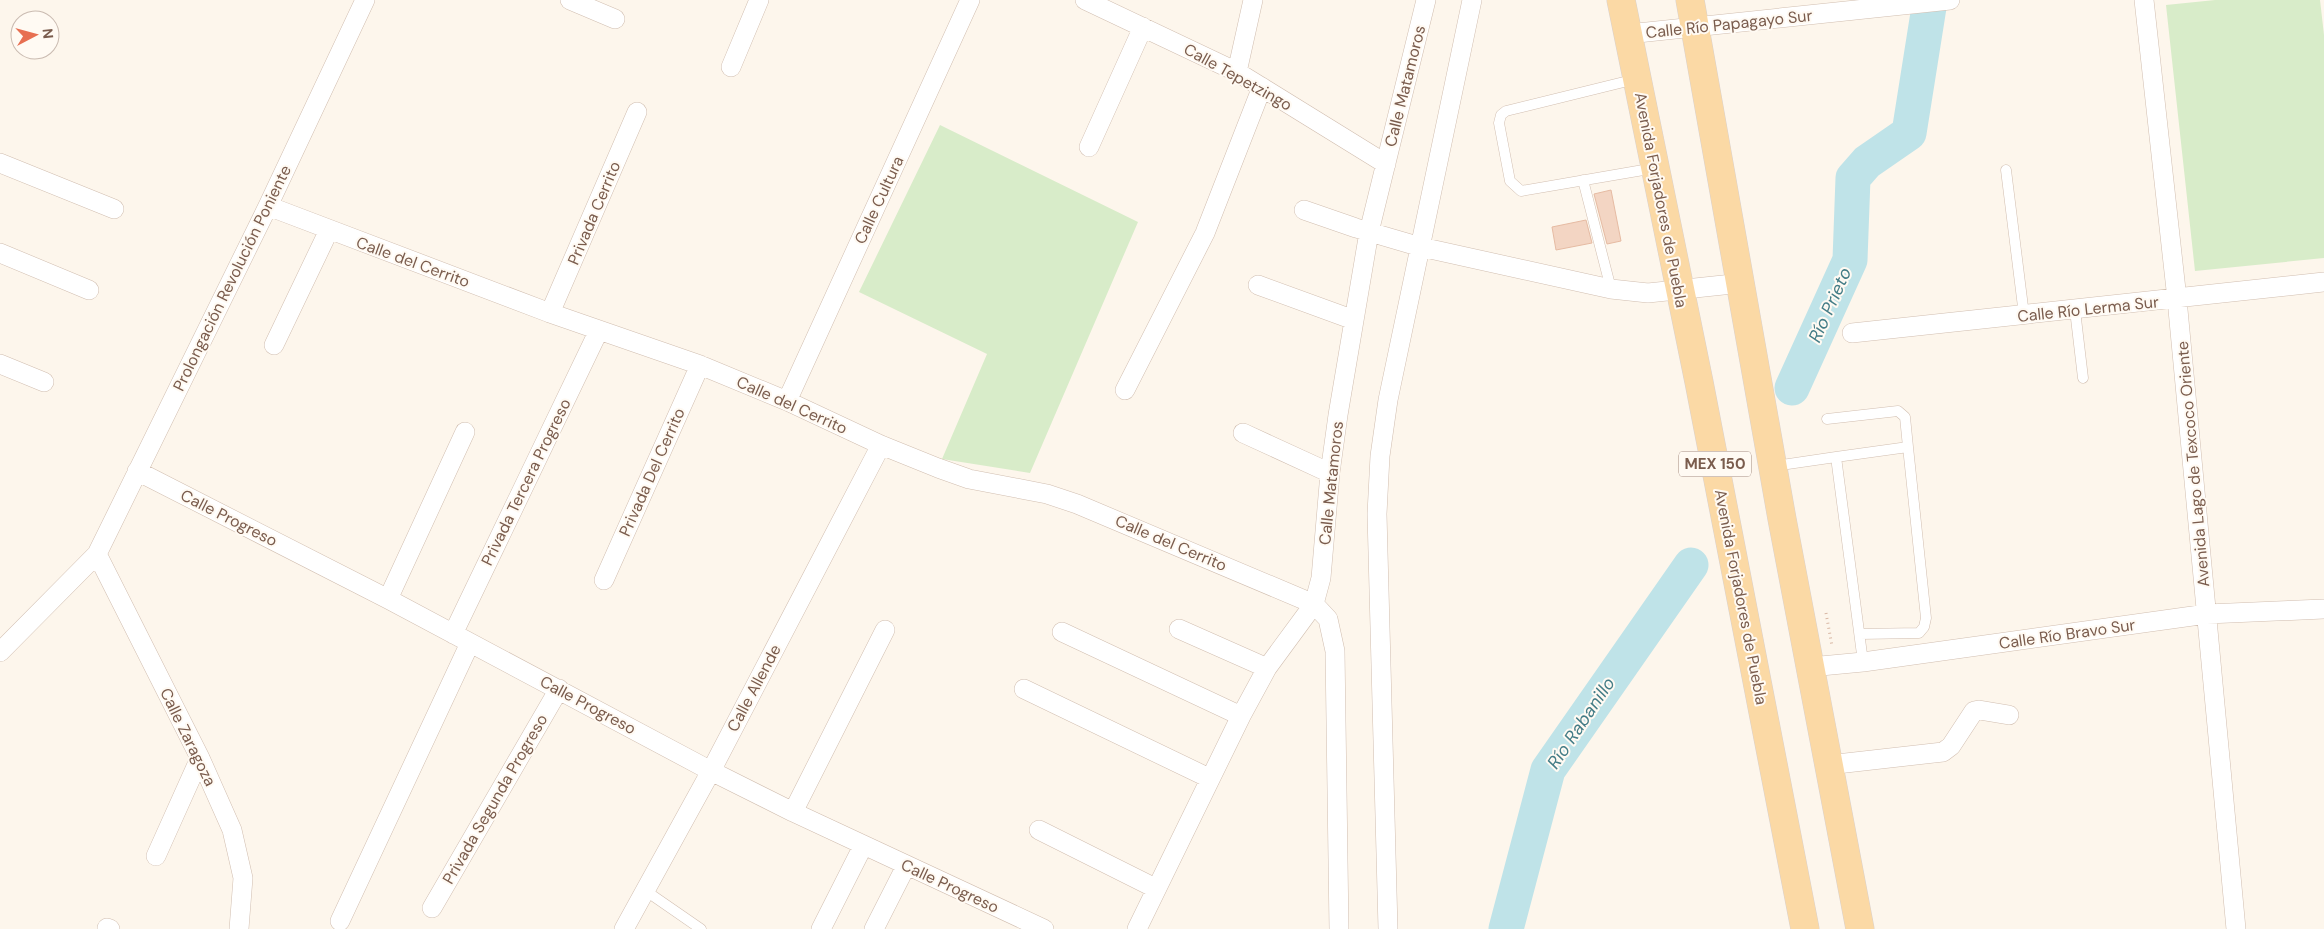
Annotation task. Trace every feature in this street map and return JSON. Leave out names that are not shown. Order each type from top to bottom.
[{"type":"main road","name":"Avenida Forjadores de Puebla","points":[[1620,0],[1656,168],[1806,929]]},
{"type":"main road","name":"MEX 150","points":[[1690,0],[1828,765],[1860,929]]},
{"type":"street","name":"Prolongación Revolución Poniente","points":[[0,652],[97,554],[268,206],[365,0]]},
{"type":"street","points":[[570,0],[615,19]]},
{"type":"street","points":[[731,67],[759,0]]},
{"type":"street","name":"Calle Cultura","points":[[787,401],[970,0]]},
{"type":"street","name":"Calle Tepetzingo","points":[[1085,0],[1236,72],[1386,164]]},
{"type":"street","points":[[1236,72],[1253,0]]},
{"type":"street","name":"Calle Matamoros","points":[[1137,929],[1209,778],[1267,668],[1314,604],[1320,578],[1330,472],[1370,232],[1426,0]]},
{"type":"street","points":[[1388,929],[1377,514],[1379,475],[1388,400],[1472,0]]},
{"type":"street","name":"Calle Río Papagayo Sur","points":[[1628,34],[1696,27],[1819,7],[1950,0]]},
{"type":"street","name":"Avenida Lago de Texcoco Oriente","points":[[2144,0],[2177,299],[2236,929]]},
{"type":"street","points":[[1089,147],[1143,27]]},
{"type":"street","points":[[1125,390],[1205,233],[1262,87]]},
{"type":"street","name":"Privada Cerrito","points":[[550,313],[638,112]]},
{"type":"street","points":[[0,163],[114,209]]},
{"type":"street","name":"Calle del Cerrito","points":[[268,206],[550,313],[700,366],[787,401],[881,445],[938,468],[969,479],[1047,494],[1077,504],[1314,604]]},
{"type":"street","points":[[1304,210],[1421,247],[1611,289],[1648,293],[1742,283]]},
{"type":"street","points":[[274,345],[328,230]]},
{"type":"street","points":[[0,254],[89,290]]},
{"type":"street","name":"Calle Río Lerma Sur","points":[[1852,333],[2324,282]]},
{"type":"street","points":[[1258,285],[1354,320]]},
{"type":"street","name":"Privada Tercera Progreso","points":[[453,634],[599,330]]},
{"type":"street","points":[[0,364],[44,382]]},
{"type":"street","name":"Privada Del Cerrito","points":[[604,580],[700,366]]},
{"type":"street","points":[[388,599],[465,432]]},
{"type":"street","points":[[1243,433],[1330,472]]},
{"type":"street","name":"Calle Allende","points":[[624,929],[711,771],[881,445]]},
{"type":"street","name":"Calle Progreso","points":[[137,471],[388,599],[711,771],[863,846],[1044,929]]},
{"type":"street","name":"Calle Zaragoza","points":[[97,554],[200,758],[232,830],[243,878],[239,929]]},
{"type":"street","points":[[1314,604],[1328,619],[1335,651],[1340,929]]},
{"type":"street","name":"Calle Río Bravo Sur","points":[[1810,666],[1863,662],[2207,614],[2324,608]]},
{"type":"street","points":[[1179,629],[1267,668]]},
{"type":"street","points":[[793,812],[885,630]]},
{"type":"street","points":[[1062,632],[1241,716]]},
{"type":"street","points":[[340,921],[470,643]]},
{"type":"street","name":"Privada Segunda Progreso","points":[[432,908],[559,689]]},
{"type":"street","points":[[1024,689],[1209,778]]},
{"type":"street","points":[[1828,765],[1944,752],[1951,746],[1974,711],[1979,710],[2009,715]]},
{"type":"street","points":[[156,856],[200,758]]},
{"type":"street","points":[[1039,830],[1155,888]]},
{"type":"street","points":[[821,929],[863,846]]},
{"type":"street","points":[[874,929],[906,866]]},
{"type":"lane","points":[[1637,79],[1506,111],[1501,115],[1499,123],[1510,181],[1514,187],[1521,191],[1656,168]]},
{"type":"lane","points":[[2006,170],[2024,315]]},
{"type":"lane","points":[[1583,180],[1611,289]]},
{"type":"lane","points":[[2075,310],[2082,378]]},
{"type":"lane","points":[[1826,419],[1898,411],[1905,417],[1926,618],[1920,633],[1860,634]]},
{"type":"lane","points":[[1774,466],[1908,447]]},
{"type":"lane","points":[[1836,457],[1863,662]]},
{"type":"lane","points":[[646,891],[701,929]]},
{"type":"green space","points":[[2215,0],[2320,0],[2324,35],[2324,258],[2195,271],[2166,5]]},
{"type":"green space","points":[[940,125],[1138,222],[1030,473],[942,459],[987,354],[859,292]]},
{"type":"building","points":[[1611,190],[1621,241],[1607,244],[1594,194]]},
{"type":"building","points":[[1586,220],[1592,243],[1556,250],[1552,227]]},
{"type":"waterway","name":"Río Prieto","points":[[1792,388],[1850,260],[1853,178],[1867,162],[1909,133],[1929,7]]},
{"type":"waterway","name":"Río Rabanillo","points":[[1506,929],[1548,770],[1691,565]]}]
